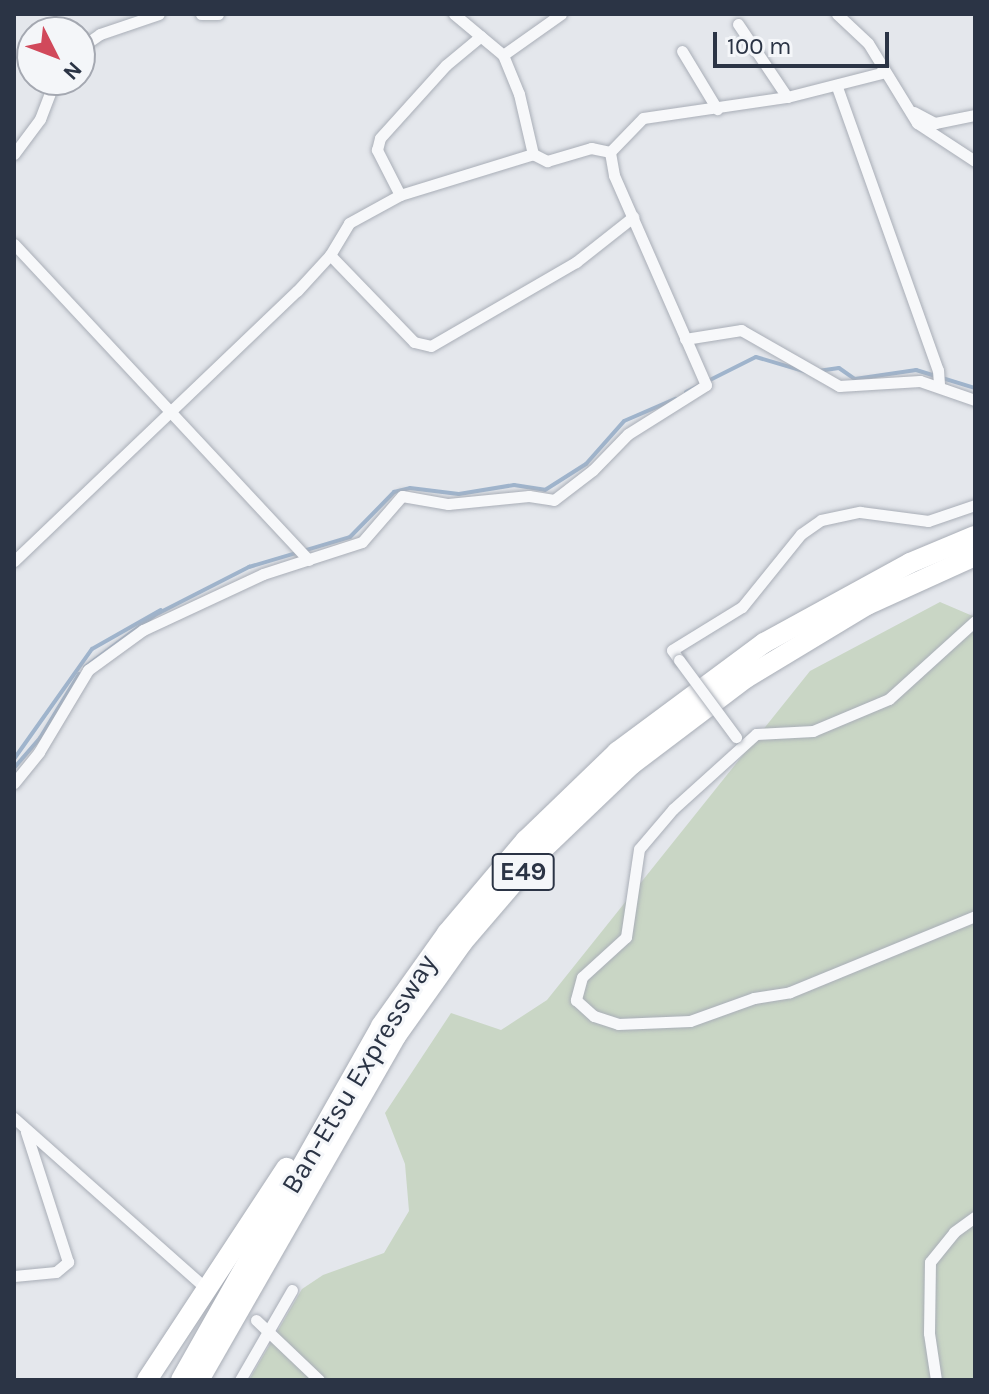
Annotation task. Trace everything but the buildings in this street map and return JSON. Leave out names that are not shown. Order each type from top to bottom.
[{"type":"highway","name":"Ban-Etsu Expressway","points":[[181,1380],[342,1090],[415,977],[480,891],[617,752],[764,643],[897,570],[975,536]]},
{"type":"highway","name":"Ban-Etsu Expressway","points":[[199,1380],[396,1036],[462,943],[540,852],[642,756],[746,678],[867,605],[975,556]]},
{"type":"highway","points":[[147,1380],[342,1090]]},
{"type":"highway","points":[[206,1380],[224,1339]]},
{"type":"street","points":[[96,37],[159,14]]},
{"type":"street","points":[[201,14],[218,14]]},
{"type":"street","points":[[454,14],[503,55],[519,94],[533,154]]},
{"type":"street","points":[[503,55],[561,14]]},
{"type":"street","points":[[837,14],[868,43],[906,109],[935,138],[975,161]]},
{"type":"street","points":[[738,24],[787,97]]},
{"type":"street","points":[[400,195],[377,150],[380,138],[446,65],[481,36]]},
{"type":"street","points":[[682,51],[717,109]]},
{"type":"street","points":[[610,152],[638,119],[787,97],[837,87],[885,72]]},
{"type":"street","points":[[837,87],[938,370],[939,386]]},
{"type":"street","points":[[14,154],[40,119],[49,96]]},
{"type":"street","points":[[906,109],[935,123],[975,115]]},
{"type":"street","points":[[14,561],[330,255],[349,223],[400,195],[533,154],[547,161],[591,148],[610,152]]},
{"type":"street","points":[[14,783],[39,752],[76,685],[108,652],[231,588],[362,542],[402,496],[448,504],[529,496],[554,500],[593,470],[628,434],[706,385],[633,217],[610,152]]},
{"type":"street","points":[[330,255],[414,342],[431,346],[576,262],[633,217]]},
{"type":"street","points":[[14,244],[309,560]]},
{"type":"street","points":[[685,339],[741,330],[839,386],[898,379],[939,386],[975,400]]},
{"type":"street","points":[[739,742],[672,650],[742,607],[801,534],[821,520],[860,512],[928,521],[975,505]]},
{"type":"street","points":[[975,621],[889,699],[813,731],[764,730],[739,742],[643,840],[631,881],[630,928],[582,977],[575,992],[580,1007],[618,1024],[690,1021],[754,998],[790,992],[975,916]]},
{"type":"street","points":[[14,1118],[201,1284]]},
{"type":"street","points":[[14,1276],[56,1272],[68,1262],[26,1131]]},
{"type":"street","points":[[936,1380],[929,1333],[930,1262],[954,1232],[975,1217]]},
{"type":"street","points":[[240,1380],[292,1290]]},
{"type":"street","points":[[256,1320],[319,1380]]},
{"type":"green space","points":[[940,602],[975,617],[975,1380],[249,1380],[302,1289],[323,1275],[384,1253],[409,1211],[405,1164],[385,1113],[451,1013],[501,1030],[547,1000],[810,671]]},
{"type":"waterway","points":[[686,392],[756,357],[810,373]]},
{"type":"waterway","points":[[818,371],[839,368],[855,379],[916,370],[975,388]]},
{"type":"waterway","points":[[85,667],[155,615],[249,567],[350,537],[394,492],[410,488],[459,494],[514,485],[545,490],[586,464],[624,421],[675,399]]},
{"type":"waterway","points":[[14,759],[92,649],[161,610]]},
{"type":"waterway","points":[[14,768],[40,738],[79,674]]}]
